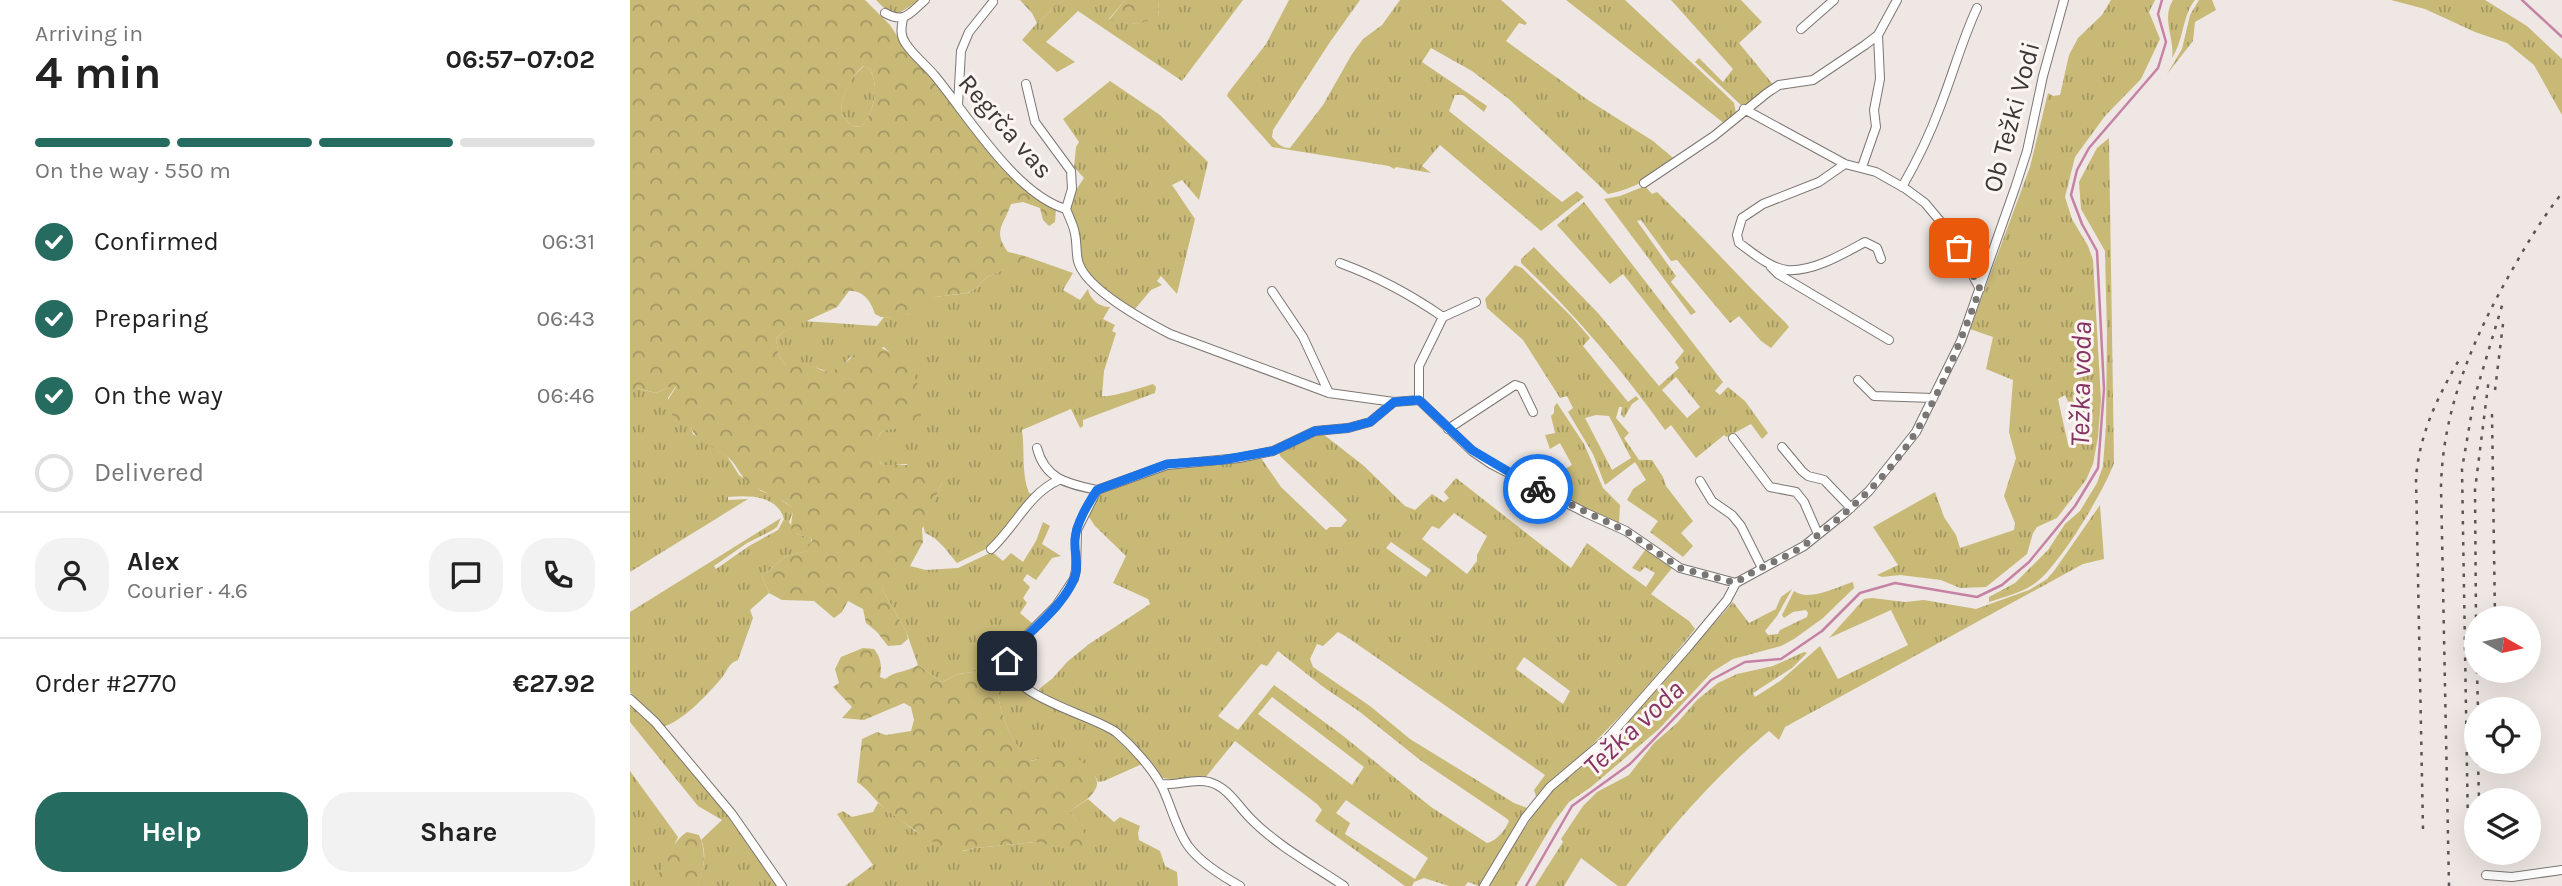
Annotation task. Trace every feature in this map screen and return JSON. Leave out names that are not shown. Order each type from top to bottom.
[{"type":"street","points":[[885,13],[895,19],[903,19],[925,0]]},
{"type":"street","points":[[1801,29],[1834,0]]},
{"type":"street","points":[[1644,183],[1714,136],[1744,109],[1779,86],[1813,80],[1826,73],[1878,35],[1897,0]]},
{"type":"street","name":"Ob Težki Vodi","points":[[1485,886],[1525,818],[1550,787],[1607,739],[1696,638],[1727,600],[1736,583],[1804,546],[1851,508],[1869,491],[1916,432],[1961,341],[1980,289],[2027,151],[2064,0]]},
{"type":"street","points":[[958,105],[961,51],[969,32],[993,2]]},
{"type":"street","points":[[1902,187],[1941,106],[1959,50],[1977,8]]},
{"type":"street","name":"Regrča vas","points":[[903,19],[901,32],[904,43],[933,74],[1018,179],[1038,196],[1066,209],[1075,233],[1078,261],[1085,278],[1105,294],[1170,334],[1329,393],[1394,402],[1419,400]]},
{"type":"street","points":[[1862,167],[1876,127],[1874,110],[1880,79],[1878,35]]},
{"type":"street","points":[[1026,84],[1035,122],[1071,171],[1072,189],[1066,209]]},
{"type":"street","points":[[1744,109],[1845,164],[1876,172],[1925,203],[1950,233],[1980,289]]},
{"type":"street","points":[[1845,164],[1819,182],[1763,204],[1742,218],[1737,235],[1739,243],[1778,274],[1889,340]]},
{"type":"street","points":[[1766,262],[1785,270],[1800,269],[1823,262],[1865,242],[1877,248],[1881,259]]},
{"type":"street","points":[[1340,263],[1374,275],[1407,292],[1443,317]]},
{"type":"street","points":[[1272,291],[1303,338],[1329,393]]},
{"type":"street","points":[[1476,302],[1443,317],[1419,366],[1419,400],[1448,429],[1492,464],[1626,531],[1680,568],[1736,583]]},
{"type":"street","points":[[1858,380],[1874,397],[1933,398]]},
{"type":"street","points":[[1448,429],[1515,386],[1521,387],[1533,412]]},
{"type":"street","points":[[1037,448],[1044,464],[1059,480],[1097,490],[1167,464],[1227,459],[1273,451],[1315,431],[1348,428],[1370,422],[1394,402]]},
{"type":"street","points":[[1734,438],[1770,487],[1796,492],[1804,502],[1810,521],[1818,534]]},
{"type":"street","points":[[1782,447],[1802,471],[1808,476],[1824,480],[1851,508]]},
{"type":"street","points":[[991,548],[1003,538],[1039,492],[1059,480]]},
{"type":"street","points":[[1700,481],[1712,501],[1732,515],[1741,526],[1762,568]]},
{"type":"street","points":[[1097,490],[1077,530],[1074,579],[1056,606],[1010,652],[1008,667],[1012,674],[1043,699],[1105,725],[1117,733],[1161,784],[1188,846],[1219,874],[1240,886]]},
{"type":"street","points":[[630,699],[655,722],[732,814],[782,886]]},
{"type":"street","points":[[1161,784],[1186,780],[1209,782],[1222,788],[1261,829],[1343,886]]},
{"type":"street","points":[[2486,875],[2512,877],[2562,870]]},
{"type":"green space","points":[[630,0],[865,0],[890,25],[905,48],[915,56],[993,153],[1005,172],[1056,209],[1055,222],[1049,226],[1043,220],[1040,208],[1023,202],[1011,204],[1001,228],[1001,239],[1008,252],[1025,256],[1025,261],[987,277],[967,293],[935,297],[927,308],[896,318],[875,314],[866,297],[849,291],[837,307],[783,332],[776,339],[779,356],[786,366],[810,365],[828,371],[837,369],[857,352],[871,346],[880,347],[895,356],[915,377],[921,398],[920,419],[911,428],[888,429],[882,432],[878,437],[877,448],[881,464],[923,465],[941,476],[942,482],[922,529],[923,542],[910,566],[926,570],[895,574],[886,581],[882,589],[906,631],[908,639],[901,645],[888,646],[866,623],[863,609],[848,601],[842,612],[834,618],[814,601],[782,600],[769,593],[762,576],[786,556],[807,551],[812,541],[812,538],[792,530],[793,509],[750,484],[729,458],[697,437],[691,427],[676,419],[666,403],[676,387],[656,393],[637,388],[630,395]],"holes":[[[863,66],[870,69],[875,84],[870,113],[862,127],[852,126],[841,114],[844,94]]]},
{"type":"green space","points":[[876,0],[920,0],[896,15]]},
{"type":"green space","points":[[1020,0],[1063,0],[1037,23]]},
{"type":"green space","points":[[1063,0],[1125,0],[1109,19],[1136,24],[1159,17],[1158,0],[1243,0],[1182,81],[1078,11],[1046,42],[1075,62],[1057,72],[1022,40]]},
{"type":"green space","points":[[1125,0],[1158,0],[1159,18],[1136,24],[1109,20]]},
{"type":"green space","points":[[1289,0],[1360,0],[1273,130],[1272,137],[1284,147],[1290,148],[1323,105],[1363,39],[1382,25],[1400,0],[1501,0],[1527,23],[1519,23],[1506,41],[1588,100],[1653,141],[1677,161],[1636,185],[1608,194],[1510,100],[1472,71],[1431,48],[1422,62],[1487,106],[1484,112],[1463,95],[1455,95],[1449,111],[1562,202],[1577,191],[1584,197],[1541,231],[1440,145],[1422,166],[1431,173],[1272,147],[1227,96],[1266,44]]},
{"type":"green space","points":[[1566,0],[1625,0],[1734,103],[1736,113],[1725,124]]},
{"type":"green space","points":[[1671,0],[1741,0],[1762,22],[1739,43],[1775,87],[1747,106],[1742,106],[1695,62],[1699,58],[1723,82],[1733,69]]},
{"type":"green space","points":[[2111,0],[2155,0],[2149,12],[2160,39],[2141,79],[2105,116],[2075,157],[2065,197],[2072,219],[2093,260],[2101,400],[2093,464],[2086,480],[2057,518],[2037,527],[2027,554],[1986,587],[1960,588],[1941,580],[1900,575],[1882,577],[1877,575],[1898,565],[1873,527],[1935,492],[1960,548],[2014,530],[2015,523],[2004,496],[2016,458],[2009,432],[2013,380],[1986,369],[1993,337],[1970,329],[2030,167],[2048,93],[2053,96],[2060,95],[2069,55],[2078,38],[2102,15]],"holes":[[[2065,395],[2080,427],[2081,442],[2068,444],[2058,399]]]},
{"type":"green space","points":[[2173,0],[2195,0],[2172,58],[2168,14]]},
{"type":"green space","points":[[2199,0],[2212,0],[2216,10],[2195,22],[2193,41],[2167,74],[2182,49],[2190,15]]},
{"type":"green space","points":[[2391,0],[2485,0],[2527,26],[2562,59],[2562,115],[2534,65],[2507,43],[2425,9]]},
{"type":"green space","points":[[864,66],[870,69],[873,77],[874,99],[862,127],[852,126],[841,114],[842,100],[850,82]]},
{"type":"green space","points":[[1110,81],[1160,115],[1208,162],[1199,200],[1182,180],[1172,185],[1195,219],[1177,294],[1161,276],[1157,281],[1162,285],[1151,290],[1135,309],[1106,291],[1088,273],[1083,263],[1071,208],[1074,195],[1084,178],[1074,167],[1079,142],[1063,119]]},
{"type":"green space","points":[[2109,138],[2114,463],[2080,528],[2056,562],[2024,590],[1989,602],[1989,597],[2015,583],[2048,550],[2065,524],[2080,511],[2097,483],[2103,466],[2107,333],[2105,251],[2081,209],[2079,182],[2097,148]]},
{"type":"green space","points":[[1645,186],[1652,194],[1657,192],[1789,327],[1771,348],[1761,341],[1739,316],[1730,323],[1677,260],[1671,261],[1641,220],[1637,221],[1676,276],[1671,282],[1696,312],[1691,315],[1604,199]]},
{"type":"green space","points":[[1584,202],[1723,382],[1715,391],[1720,395],[1728,387],[1745,401],[1768,433],[1762,439],[1751,424],[1727,437],[1724,435],[1696,458],[1671,425],[1665,430],[1597,343],[1521,263],[1521,259],[1534,247],[1598,313],[1659,386],[1679,368],[1675,362],[1684,351],[1623,274],[1610,284],[1557,225]],"holes":[[[1676,377],[1700,407],[1687,418],[1662,390]]]},
{"type":"green space","points":[[1025,256],[1073,273],[1063,290],[1080,300],[1088,289],[1095,302],[1110,307],[1103,319],[1115,325],[1112,331],[1116,333],[1104,371],[1102,396],[1153,384],[1156,387],[1155,393],[1083,420],[1083,426],[1080,428],[1071,409],[1022,430],[1025,478],[1029,493],[1032,494],[992,546],[957,563],[939,542],[925,533],[923,525],[942,482],[906,464],[883,466],[877,452],[878,437],[885,430],[914,426],[918,397],[915,380],[884,347],[849,358],[843,367],[828,372],[812,366],[786,366],[779,356],[776,339],[783,332],[804,321],[877,326],[884,317],[912,313],[935,297],[968,293],[987,277],[1024,261]]},
{"type":"green space","points":[[1515,265],[1522,268],[1590,338],[1583,346],[1628,402],[1636,396],[1639,399],[1632,404],[1624,418],[1621,415],[1622,407],[1619,407],[1616,418],[1629,433],[1624,438],[1639,460],[1652,460],[1666,486],[1693,521],[1681,533],[1693,546],[1683,557],[1650,532],[1658,521],[1627,500],[1633,489],[1646,480],[1635,462],[1605,485],[1593,454],[1568,412],[1573,408],[1567,396],[1560,398],[1523,340],[1487,308],[1485,299]],"holes":[[[1609,416],[1631,458],[1612,470],[1585,418]]]},
{"type":"green space","points":[[676,386],[668,398],[668,408],[676,420],[691,427],[693,434],[727,456],[739,475],[794,509],[789,522],[797,534],[812,538],[808,551],[786,556],[762,576],[769,593],[750,610],[753,618],[738,660],[693,708],[678,720],[662,727],[630,692],[630,612],[781,518],[777,527],[747,543],[714,566],[716,569],[778,530],[784,519],[769,501],[745,496],[728,497],[728,500],[748,499],[630,572],[630,395],[636,388],[656,393]]},
{"type":"green space","points":[[1557,403],[1584,444],[1603,488],[1620,505],[1619,523],[1573,503],[1568,496],[1572,489],[1571,483],[1560,479],[1563,470],[1572,465],[1560,443],[1550,449],[1545,435],[1555,433],[1551,416]]},
{"type":"green space","points":[[1317,434],[1323,434],[1364,466],[1405,506],[1415,510],[1432,494],[1444,502],[1449,498],[1444,492],[1456,478],[1571,568],[1587,543],[1646,587],[1655,573],[1645,567],[1640,572],[1632,568],[1646,549],[1672,568],[1651,594],[1689,621],[1695,629],[1618,718],[1536,796],[1534,790],[1545,775],[1347,637],[1338,632],[1323,646],[1317,644],[1310,659],[1313,667],[1370,706],[1410,739],[1514,803],[1527,808],[1479,886],[1468,882],[1465,886],[1449,886],[1424,878],[1414,882],[1412,886],[1405,886],[1315,821],[1322,810],[1317,804],[1235,741],[1205,778],[1161,777],[1133,745],[1039,692],[1067,662],[1089,644],[1150,604],[1148,599],[1113,583],[1126,556],[1095,526],[1087,514],[1093,501],[1103,490],[1174,466],[1261,458],[1281,487],[1326,530],[1330,527],[1341,527],[1347,520],[1280,456],[1279,452]],"holes":[[[1454,513],[1487,536],[1477,555],[1477,561],[1467,574],[1422,539],[1432,526],[1439,529]],[[1391,542],[1431,570],[1426,577],[1386,548]],[[1278,651],[1420,760],[1506,818],[1509,821],[1505,828],[1497,838],[1487,843],[1431,807],[1342,735],[1274,685],[1238,730],[1218,716],[1261,664],[1267,666]],[[1524,657],[1570,691],[1563,704],[1516,669]],[[1272,697],[1364,767],[1352,785],[1258,714]],[[1346,800],[1428,858],[1415,879],[1345,834],[1350,823],[1336,813]]]},
{"type":"green space","points":[[2100,505],[2104,559],[2083,564],[1785,727],[1779,740],[1769,731],[1693,804],[1626,886],[1618,886],[1581,858],[1564,886],[1535,886],[1583,806],[1597,792],[1629,775],[1654,743],[1718,683],[1737,674],[1773,666],[1807,653],[1792,668],[1753,693],[1755,697],[1780,681],[1820,646],[1838,679],[1908,645],[1891,610],[1829,638],[1864,599],[1905,602],[1924,600],[1976,609],[2029,590],[2047,579],[2054,571]]},
{"type":"green space","points":[[1043,522],[1050,526],[1042,544],[1061,556],[1052,558],[1036,580],[1027,574],[1023,580],[1030,587],[1023,598],[1027,603],[1020,613],[1033,624],[1006,651],[1002,663],[995,669],[958,674],[942,682],[918,665],[906,631],[882,589],[886,579],[893,572],[958,568],[992,552],[1003,561],[1011,553],[1023,562],[1036,541]]},
{"type":"green space","points":[[1853,582],[1854,588],[1823,618],[1794,639],[1781,646],[1733,659],[1712,672],[1659,729],[1591,787],[1569,802],[1516,886],[1489,886],[1548,794],[1584,765],[1621,729],[1733,602],[1749,623],[1776,609],[1781,597],[1792,589],[1765,631],[1768,635],[1778,634],[1780,630],[1807,617],[1806,610],[1793,612],[1784,618],[1782,615],[1794,591],[1807,595],[1815,594]]},
{"type":"green space","points":[[863,648],[874,649],[880,662],[880,677],[885,679],[918,665],[942,682],[958,674],[995,669],[1002,663],[1012,678],[998,693],[1001,711],[1008,730],[1024,755],[1031,761],[1060,748],[1085,764],[1095,776],[1097,782],[1094,792],[1070,811],[1091,844],[1075,851],[1035,842],[952,853],[881,805],[857,782],[862,739],[877,732],[886,735],[911,731],[914,720],[911,707],[904,703],[864,720],[842,718],[852,707],[833,687],[839,683],[835,669],[841,657]]},
{"type":"green space","points":[[1012,678],[1104,727],[1142,764],[1098,782],[1096,777],[1039,759],[1030,761],[1013,739],[999,702],[998,693]]},
{"type":"green space","points":[[630,702],[645,714],[728,814],[778,886],[698,886],[704,858],[701,840],[722,820],[698,806],[630,722]]},
{"type":"green space","points":[[630,771],[678,837],[658,879],[647,886],[630,886]]},
{"type":"green space","points":[[1088,799],[1114,822],[1120,817],[1140,826],[1139,840],[1160,851],[1165,866],[1177,872],[1178,886],[845,886],[873,865],[837,814],[843,811],[852,817],[873,812],[878,803],[915,831],[963,851],[1035,842],[1075,850],[1090,844],[1070,811]]},
{"type":"green space","points":[[687,832],[699,835],[703,848],[703,867],[698,886],[647,886],[659,873],[675,843]]},
{"type":"waterway","name":"Težka voda","points":[[1526,886],[1572,806],[1630,764],[1711,680],[1745,662],[1781,659],[1822,631],[1860,593],[1895,583],[1977,597],[2002,585],[2029,562],[2075,506],[2098,468],[2104,389],[2097,251],[2082,224],[2071,195],[2077,170],[2089,148],[2158,68],[2166,42],[2158,14],[2162,0]]},
{"type":"waterway","name":"Težka voda","points":[[2522,0],[2562,37]]},
{"type":"railway","points":[[2449,886],[2441,486],[2443,456],[2455,399],[2487,317],[2526,246],[2562,193]]},
{"type":"railway","points":[[2467,788],[2462,469],[2474,399],[2504,299]]},
{"type":"railway","points":[[2495,390],[2503,324]]},
{"type":"railway","points":[[2423,829],[2416,477],[2421,446],[2431,416],[2459,360]]},
{"type":"railway","points":[[2476,606],[2475,490],[2489,378]]},
{"type":"railway","points":[[2492,414],[2495,606]]},
{"type":"railway","points":[[2477,683],[2478,697]]},
{"type":"railway","points":[[2478,774],[2479,788]]},
{"type":"way so far","points":[[1538,489],[1626,531],[1680,568],[1710,578],[1736,583],[1778,561],[1810,542],[1846,513],[1890,467],[1916,432],[1961,341],[1980,289],[1959,248]]},
{"type":"route","points":[[1007,661],[1010,652],[1056,606],[1074,579],[1077,530],[1097,490],[1154,468],[1180,462],[1205,462],[1273,451],[1315,431],[1348,428],[1370,422],[1394,402],[1419,400],[1472,450],[1538,489]]}]
